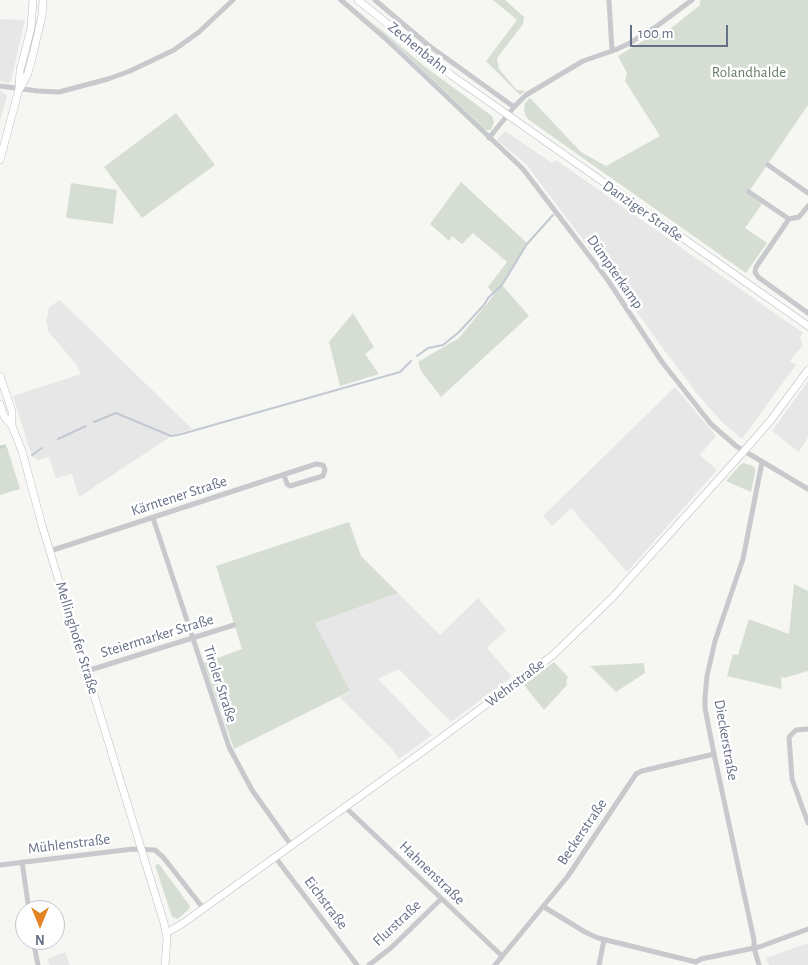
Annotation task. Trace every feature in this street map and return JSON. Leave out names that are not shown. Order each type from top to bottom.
[{"type":"main road","points":[[0,160],[19,90],[20,72],[30,28],[33,0]]},
{"type":"main road","points":[[19,90],[28,73],[42,16],[43,0]]},
{"type":"main road","name":"Zechenbahn","points":[[358,0],[478,95]]},
{"type":"main road","name":"Danziger Straße","points":[[478,95],[808,326]]},
{"type":"main road","name":"Wehrstraße","points":[[166,933],[275,857],[531,672],[560,648],[612,598],[744,451],[771,420],[808,370]]},
{"type":"main road","name":"Mellinghofer Straße","points":[[0,376],[12,411],[12,426]]},
{"type":"main road","name":"Mellinghofer Straße","points":[[0,404],[4,416],[12,426],[22,451],[50,551],[142,849],[166,933],[167,948],[164,965]]},
{"type":"street","points":[[0,86],[19,90],[59,92],[100,82],[130,71],[174,50],[199,32],[233,0]]},
{"type":"street","name":"Dümpterkamp","points":[[341,0],[385,38],[529,176],[608,279],[640,330],[684,391],[720,433],[744,451],[808,489]]},
{"type":"street","name":"Zechenbahn","points":[[375,0],[428,45],[514,107]]},
{"type":"street","points":[[608,0],[612,51]]},
{"type":"street","points":[[489,138],[526,95],[583,61],[623,47],[642,36],[692,0]]},
{"type":"street","points":[[768,165],[808,193]]},
{"type":"street","points":[[749,192],[789,219]]},
{"type":"street","points":[[808,206],[799,217],[789,219],[756,266],[755,272],[758,278],[808,313]]},
{"type":"street","name":"Dieckerstraße","points":[[759,965],[705,708],[707,676],[715,641],[743,559],[762,462]]},
{"type":"street","name":"Kärntener Straße","points":[[50,551],[316,464],[324,466],[325,472],[323,476],[290,486],[287,484],[284,475]]},
{"type":"street","name":"Tiroler Straße","points":[[154,518],[232,755],[252,790],[291,845]]},
{"type":"street","name":"Steiermarker Straße","points":[[87,671],[234,625]]},
{"type":"street","points":[[808,729],[794,731],[790,735],[790,745],[792,779],[808,823]]},
{"type":"street","name":"Beckerstraße","points":[[495,965],[544,907],[578,862],[636,774],[714,754]]},
{"type":"street","name":"Hahnenstraße","points":[[344,806],[502,956]]},
{"type":"street","points":[[142,849],[159,852],[203,908]]},
{"type":"street","name":"Mühlenstraße","points":[[0,865],[142,849]]},
{"type":"street","name":"Eichstraße","points":[[275,857],[357,965]]},
{"type":"street","points":[[22,862],[27,900]]},
{"type":"street","name":"Flurstraße","points":[[369,965],[402,938],[441,899]]},
{"type":"street","points":[[544,907],[585,932],[604,940],[696,963],[701,959],[754,948],[808,929]]},
{"type":"street","points":[[599,965],[604,940]]},
{"type":"street","points":[[35,950],[38,965]]},
{"type":"shaded area","points":[[0,19],[25,20],[11,81],[7,83],[0,81]]},
{"type":"shaded area","points":[[0,90],[7,96],[0,121]]},
{"type":"shaded area","points":[[505,131],[552,163],[556,160],[803,333],[800,337],[803,345],[790,361],[796,365],[742,439],[722,422],[699,396],[526,164],[497,140]]},
{"type":"shaded area","points":[[60,300],[192,429],[173,435],[79,497],[72,474],[56,478],[49,457],[38,460],[32,457],[13,396],[81,374],[76,364],[48,331],[46,323],[49,307]]},
{"type":"shaded area","points":[[808,381],[808,437],[799,452],[772,431]]},
{"type":"shaded area","points":[[675,387],[716,436],[700,455],[717,470],[627,572],[571,508],[552,526],[543,516]]},
{"type":"shaded area","points":[[398,593],[440,635],[478,598],[506,630],[487,648],[512,677],[451,722],[399,669],[378,679],[432,735],[399,759],[391,748],[339,697],[350,692],[315,623]]},
{"type":"shaded area","points":[[808,943],[808,965],[769,965],[766,958]]},
{"type":"shaded area","points":[[65,952],[70,965],[50,965],[47,959]]},
{"type":"green space","points":[[493,0],[505,0],[524,17],[523,24],[497,58],[499,69],[517,90],[525,91],[520,95],[486,61],[517,20]]},
{"type":"green space","name":"Rolandhalde","points":[[700,0],[808,0],[808,105],[748,193],[762,204],[745,228],[767,243],[746,273],[529,120],[524,110],[525,103],[530,98],[581,152],[606,166],[660,136],[625,81],[627,73],[618,56],[653,35],[665,33],[700,5]]},
{"type":"green space","points":[[370,20],[424,66],[492,116],[494,122],[491,130],[486,130]]},
{"type":"green space","points":[[176,113],[215,165],[142,218],[104,167]]},
{"type":"green space","points":[[461,182],[527,243],[502,285],[529,316],[441,397],[421,371],[418,362],[459,338],[494,295],[488,287],[507,262],[473,233],[462,244],[452,236],[449,241],[430,224]]},
{"type":"green space","points":[[71,183],[117,190],[113,224],[66,218]]},
{"type":"green space","points":[[353,313],[374,347],[365,354],[379,374],[340,386],[329,342]]},
{"type":"green space","points":[[6,444],[20,489],[0,495],[0,446]]},
{"type":"green space","points":[[743,463],[755,468],[751,492],[726,481]]},
{"type":"green space","points":[[349,522],[361,556],[398,593],[315,623],[350,691],[234,749],[204,663],[242,649],[216,566]]},
{"type":"green space","points":[[794,584],[808,591],[808,671],[784,678],[781,677],[782,689],[727,676],[733,654],[738,655],[749,619],[789,634]]},
{"type":"green space","points":[[554,662],[568,677],[567,685],[544,710],[524,685]]},
{"type":"green space","points":[[644,663],[645,673],[616,692],[590,666]]},
{"type":"green space","points":[[159,864],[190,906],[178,919],[172,917],[155,865]]},
{"type":"waterway","points":[[417,356],[428,348],[443,345],[459,332],[488,298],[502,285],[527,244],[553,215]]},
{"type":"waterway","points":[[94,422],[116,413],[171,436],[178,435],[400,372],[411,361]]},
{"type":"waterway","points":[[58,439],[86,426]]},
{"type":"waterway","points":[[0,447],[4,446]]},
{"type":"waterway","points":[[32,455],[42,448]]}]
